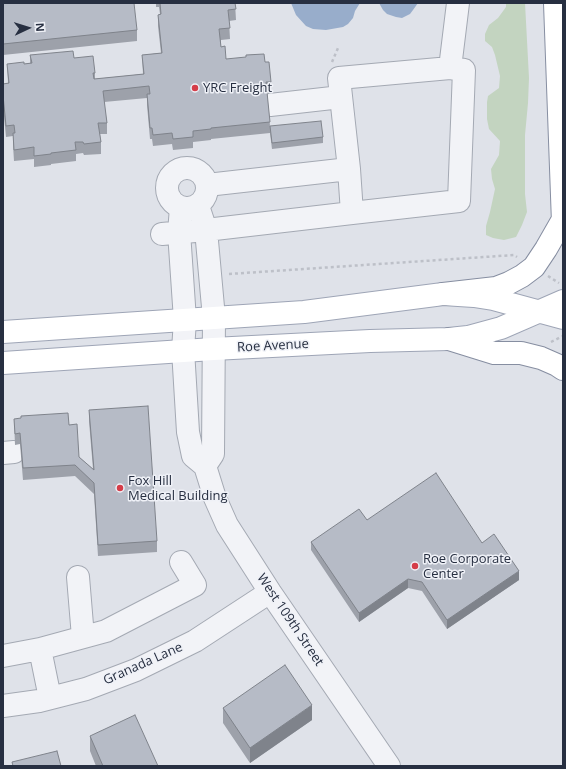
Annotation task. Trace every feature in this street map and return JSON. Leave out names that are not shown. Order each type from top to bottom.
[{"type":"main road","points":[[3,332],[304,312],[496,288],[508,284],[522,276],[534,267],[563,222],[555,3]]},
{"type":"main road","points":[[443,294],[493,299],[563,318]]},
{"type":"main road","name":"Roe Avenue","points":[[3,363],[183,350],[468,337],[501,328],[563,300]]},
{"type":"main road","points":[[450,339],[494,353],[521,353],[541,358],[563,369]]},
{"type":"street","points":[[450,68],[458,3]]},
{"type":"street","points":[[170,233],[206,230],[459,201],[464,70],[450,68],[339,78],[349,169],[352,213]]},
{"type":"street","points":[[270,105],[341,97]]},
{"type":"street","points":[[179,169],[193,169],[199,172],[204,177],[207,185],[206,196],[203,202],[189,207],[172,203],[167,191],[169,178],[179,169]]},
{"type":"street","points":[[207,185],[349,169]]},
{"type":"street","points":[[189,207],[206,230],[214,318],[213,454],[205,466]]},
{"type":"street","name":"West 109th Street","points":[[189,207],[170,233],[185,320],[183,350],[188,432],[193,456],[205,466],[215,498],[227,525],[270,592],[389,766]]},
{"type":"street","points":[[3,656],[40,649],[83,636],[106,631],[195,585],[181,562]]},
{"type":"street","points":[[78,577],[83,636]]},
{"type":"street","name":"Granada Lane","points":[[3,706],[39,701],[86,689],[136,670],[195,641],[270,592]]},
{"type":"street","points":[[40,649],[50,698]]},
{"type":"path","points":[[330,66],[338,48]]},
{"type":"path","points":[[226,274],[514,255],[518,258]]},
{"type":"green space","points":[[506,3],[525,3],[529,78],[525,135],[525,194],[527,212],[516,237],[504,240],[486,235],[486,226],[495,189],[491,169],[499,155],[500,141],[489,129],[487,119],[487,102],[488,96],[499,88],[500,76],[492,47],[485,41],[485,34],[489,25],[498,18],[506,7]]},
{"type":"water","points":[[291,3],[360,3],[353,18],[348,24],[343,27],[326,30],[313,29],[306,26],[296,15]]},
{"type":"water","points":[[379,3],[418,3],[410,14],[402,18],[387,14]]},
{"type":"building","points":[[3,3],[134,3],[137,30],[3,44]]},
{"type":"building","name":"YRC Freight","points":[[160,3],[235,3],[236,9],[228,10],[230,28],[219,29],[221,47],[225,46],[226,59],[246,57],[246,55],[264,54],[265,62],[269,62],[271,82],[266,82],[270,122],[193,131],[193,137],[173,139],[172,133],[153,135],[152,128],[150,128],[147,94],[150,94],[149,86],[103,91],[107,123],[98,123],[101,142],[84,144],[83,142],[75,142],[76,150],[34,156],[34,147],[14,150],[14,125],[6,126],[3,95],[3,84],[9,83],[7,64],[24,62],[24,64],[32,63],[30,55],[73,51],[74,58],[93,56],[95,73],[93,73],[94,79],[144,74],[142,55],[162,53],[158,15],[161,14]]},
{"type":"building","points":[[321,121],[323,137],[272,143],[270,126]]},
{"type":"building","name":"Fox Hill Medical Building","points":[[148,406],[157,541],[98,545],[94,483],[75,465],[23,468],[20,433],[15,434],[14,419],[21,418],[21,416],[68,413],[69,425],[77,424],[79,457],[94,470],[89,410]]},
{"type":"building","name":"Roe Corporate Center","points":[[436,473],[482,543],[494,534],[519,571],[447,620],[422,582],[408,579],[359,613],[311,542],[359,509],[367,520]]},
{"type":"building","points":[[285,665],[312,705],[250,748],[223,708]]},
{"type":"building","points":[[135,715],[158,766],[103,766],[90,736]]},
{"type":"building","points":[[57,751],[61,766],[13,766],[12,762]]},
{"type":"place","name":"YRC Freight","points":[[195,88]]},
{"type":"place","name":"Fox Hill Medical Building","points":[[120,488]]},
{"type":"place","name":"Roe Corporate Center","points":[[415,566]]}]
